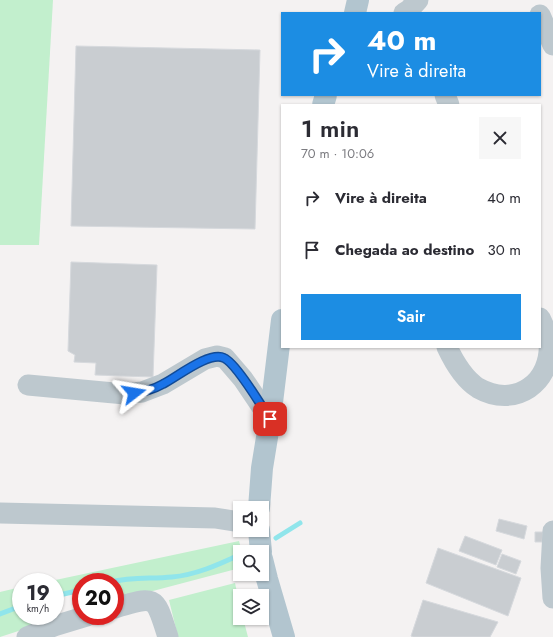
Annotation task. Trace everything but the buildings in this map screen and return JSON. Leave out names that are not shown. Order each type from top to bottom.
[{"type":"main road","points":[[259,501],[281,328]]},
{"type":"main road","points":[[268,581],[284,637]]},
{"type":"street","points":[[534,0],[539,12]]},
{"type":"street","points":[[541,16],[553,45]]},
{"type":"street","points":[[448,348],[462,372],[477,387],[491,394],[510,396],[529,390],[544,375],[550,358],[549,339],[541,320]]},
{"type":"street","points":[[28,385],[125,394],[142,392],[163,384],[205,359],[217,356],[225,358],[243,379],[270,419]]},
{"type":"street","points":[[0,513],[215,518],[233,521]]},
{"type":"street","points":[[553,531],[551,568],[553,598]]},
{"type":"street","points":[[124,605],[138,601],[148,600],[153,602],[158,608],[168,637]]},
{"type":"street","points":[[27,637],[56,631],[72,623]]},
{"type":"green space","points":[[0,0],[53,0],[39,245],[0,245]]},
{"type":"green space","points":[[239,541],[240,545],[233,545],[233,570],[124,599],[124,573],[88,573]]},
{"type":"green space","points":[[72,576],[72,593],[64,595],[64,578]]},
{"type":"green space","points":[[235,583],[236,589],[233,589],[233,625],[245,625],[248,637],[178,637],[169,600]]},
{"type":"green space","points":[[12,589],[12,625],[37,625],[0,637],[0,592]]},
{"type":"waterway","points":[[276,538],[300,523]]},
{"type":"waterway","points":[[124,580],[181,576],[198,572],[233,558]]},
{"type":"waterway","points":[[64,594],[72,592]]},
{"type":"waterway","points":[[0,614],[12,609]]},
{"type":"route","points":[[134,393],[142,392],[163,384],[205,359],[217,356],[225,358],[243,379],[270,419]]}]
